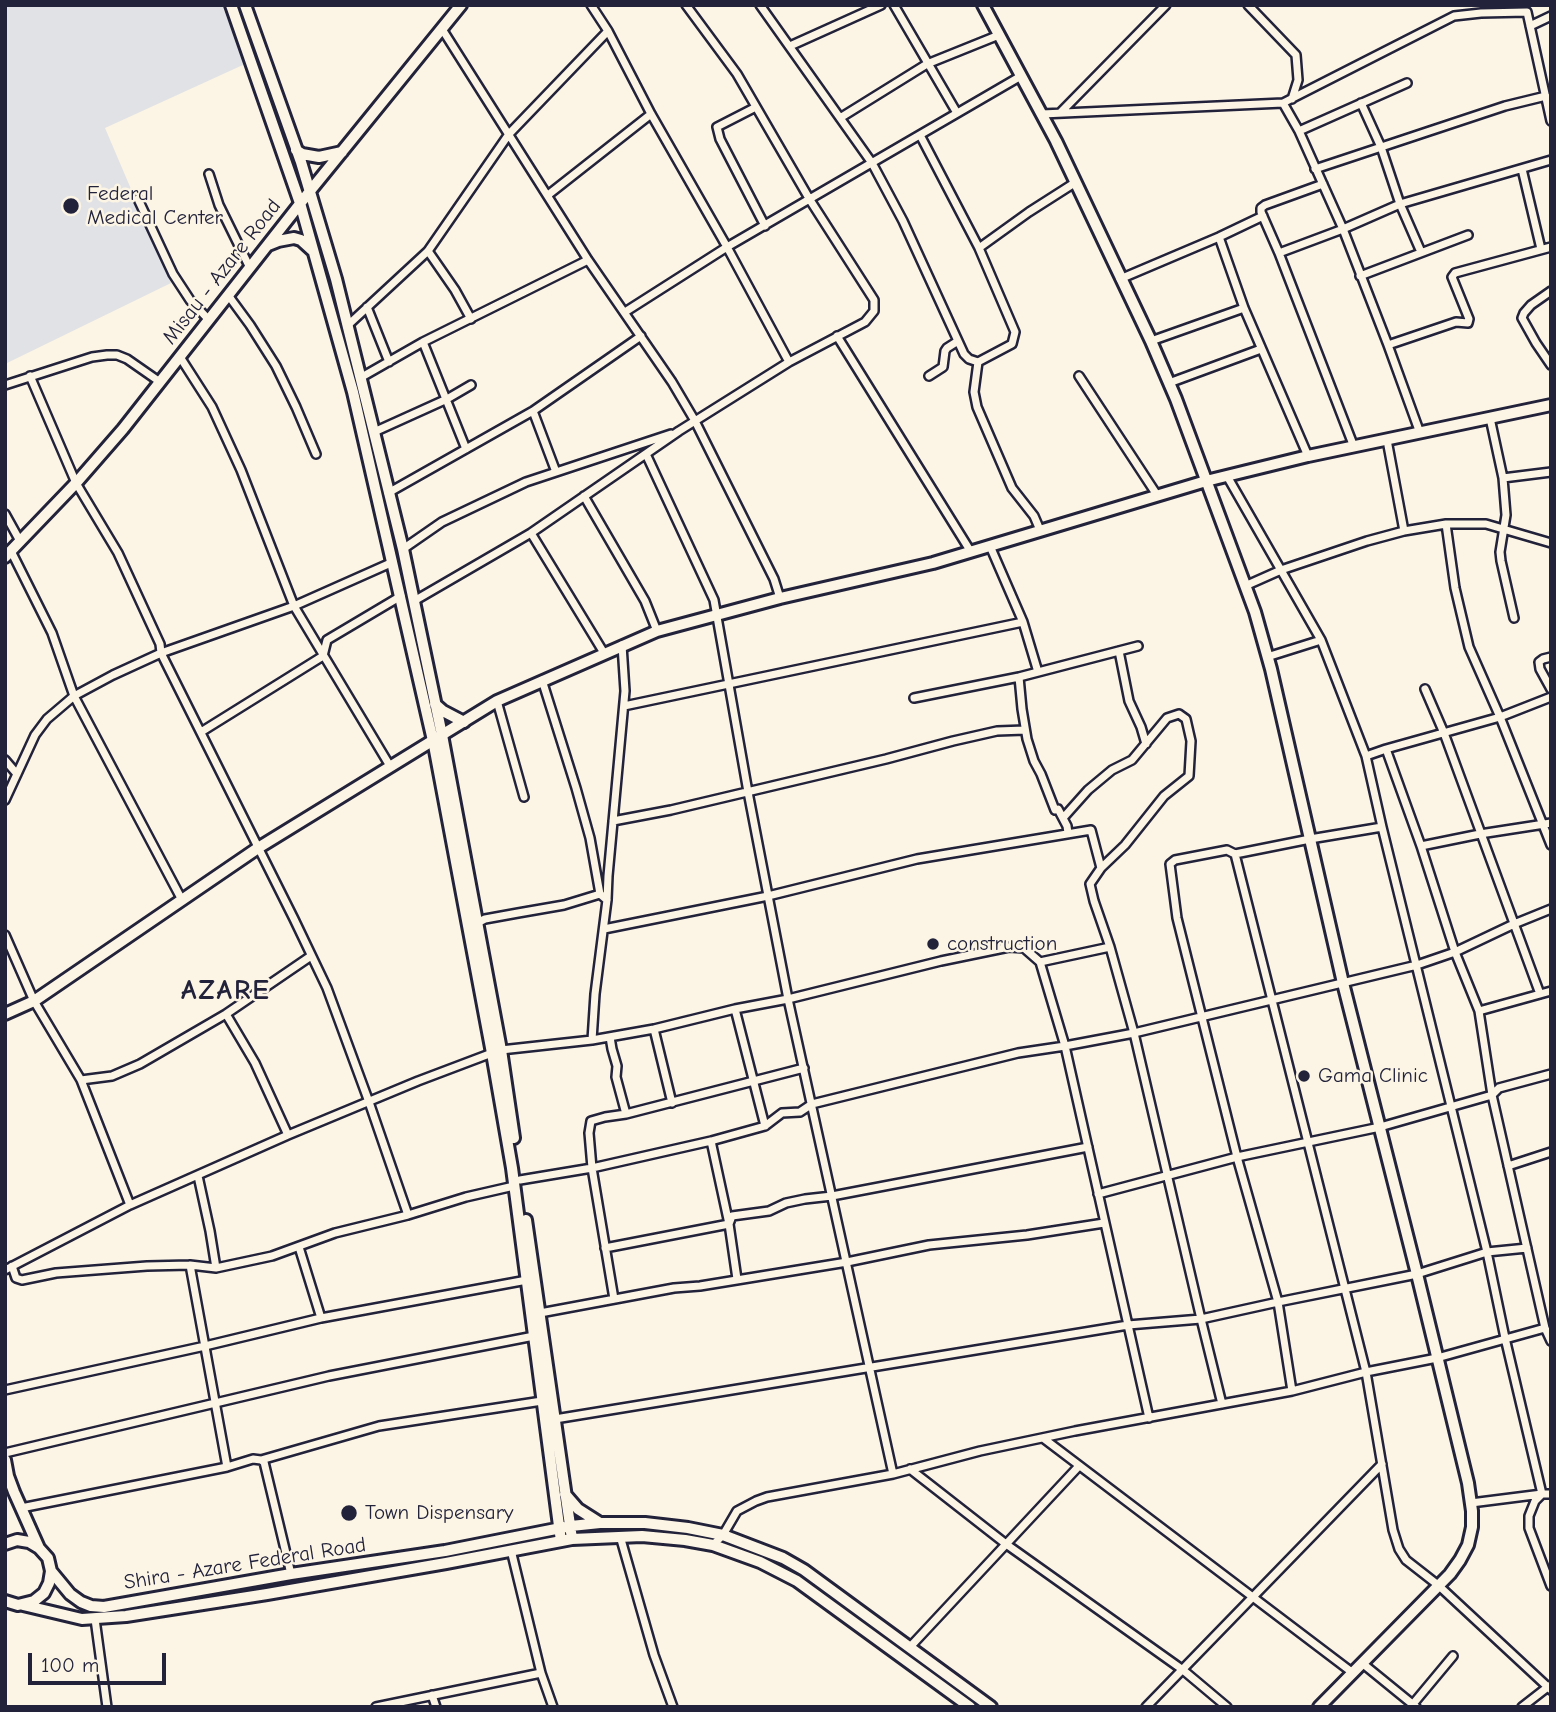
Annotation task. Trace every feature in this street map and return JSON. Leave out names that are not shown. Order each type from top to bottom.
[{"type":"main road","points":[[231,5],[300,204],[314,253],[353,392],[401,596],[438,737],[477,923],[540,1313],[555,1419],[560,1495],[559,1528],[567,1540]]},
{"type":"main road","points":[[245,5],[310,191],[336,279],[374,432],[436,704],[438,737],[497,1051]]},
{"type":"main road","name":"Misau - Azare Road","points":[[8,554],[123,429],[310,191],[461,5]]},
{"type":"main road","points":[[986,7],[1076,182],[1151,341],[1255,612],[1343,983],[1468,1483],[1472,1527],[1468,1545],[1460,1560],[1319,1707]]},
{"type":"main road","points":[[296,150],[319,157],[342,152]]},
{"type":"main road","points":[[268,245],[294,238],[301,240],[314,253]]},
{"type":"main road","points":[[5,1014],[34,1001],[258,848],[497,701],[657,631],[780,598],[933,563],[1206,481],[1308,456],[1551,405]]},
{"type":"main road","points":[[436,704],[443,711],[464,722]]},
{"type":"main road","points":[[517,1183],[542,1401],[560,1495],[571,1525],[567,1540]]},
{"type":"main road","name":"Shira - Azare Federal Road","points":[[5,1461],[21,1508],[40,1548],[48,1558],[51,1571],[69,1594],[91,1606],[127,1604],[291,1574],[445,1551],[571,1525],[645,1523],[723,1535],[783,1558],[804,1570],[991,1707]]},
{"type":"main road","points":[[560,1495],[600,1523]]},
{"type":"main road","points":[[532,1533],[547,1522],[560,1495]]},
{"type":"main road","name":"Shira - Azare Federal Road","points":[[5,1601],[82,1619],[94,1619],[228,1601],[567,1540],[620,1536],[674,1539],[713,1545],[760,1562],[797,1581],[962,1704]]},
{"type":"main road","points":[[5,1544],[17,1540],[40,1548]]},
{"type":"main road","points":[[23,1605],[44,1593],[51,1571]]},
{"type":"main road","points":[[223,1587],[228,1601]]},
{"type":"street","points":[[591,5],[608,31],[789,362]]},
{"type":"street","points":[[414,601],[531,533],[679,431],[789,362],[865,322],[874,311],[874,300],[810,200],[737,74],[686,5]]},
{"type":"street","points":[[760,5],[872,163],[903,220],[964,354],[968,359],[978,362],[1012,344],[1016,332],[979,248],[920,135]]},
{"type":"street","points":[[790,46],[881,5]]},
{"type":"street","points":[[894,5],[957,113]]},
{"type":"street","points":[[1060,113],[1166,5]]},
{"type":"street","points":[[1248,5],[1296,55],[1298,80],[1292,99]]},
{"type":"street","points":[[1042,114],[1283,103],[1454,16],[1527,8],[1551,121]]},
{"type":"street","points":[[1530,26],[1551,16]]},
{"type":"street","points":[[442,29],[588,260],[672,382],[695,421],[774,579],[780,598]]},
{"type":"street","points":[[347,326],[428,251],[509,134],[608,31]]},
{"type":"street","points":[[840,118],[927,64],[999,35]]},
{"type":"street","points":[[625,312],[727,247],[1021,76]]},
{"type":"street","points":[[1299,131],[1408,83]]},
{"type":"street","points":[[1315,169],[1505,106],[1547,97]]},
{"type":"street","points":[[1283,103],[1299,131],[1343,229],[1419,433]]},
{"type":"street","points":[[1361,103],[1421,251]]},
{"type":"street","points":[[756,107],[717,127],[720,139],[765,226]]},
{"type":"street","points":[[548,195],[651,114]]},
{"type":"street","points":[[1279,253],[1400,204],[1551,160]]},
{"type":"street","points":[[1522,169],[1541,249]]},
{"type":"street","points":[[209,174],[219,205],[250,268]]},
{"type":"street","points":[[979,248],[1076,182]]},
{"type":"street","points":[[1323,184],[1261,208],[1354,447]]},
{"type":"street","points":[[138,199],[173,274],[190,300],[209,320]]},
{"type":"street","points":[[1120,279],[1263,216]]},
{"type":"street","points":[[1360,276],[1468,234]]},
{"type":"street","points":[[1219,237],[1244,308],[1308,456]]},
{"type":"street","points":[[1388,345],[1456,322],[1468,323],[1469,319],[1452,277],[1455,273],[1551,247]]},
{"type":"street","points":[[428,251],[456,290],[471,319]]},
{"type":"street","points":[[360,378],[423,342],[588,260]]},
{"type":"street","points":[[1551,290],[1531,306],[1522,318],[1551,365]]},
{"type":"street","points":[[228,295],[276,366],[316,454]]},
{"type":"street","points":[[367,307],[389,362]]},
{"type":"street","points":[[1151,341],[1244,308]]},
{"type":"street","points":[[388,493],[533,411],[641,336]]},
{"type":"street","points":[[837,336],[971,552]]},
{"type":"street","points":[[929,376],[943,367],[945,351],[958,341]]},
{"type":"street","points":[[423,342],[466,449]]},
{"type":"street","points":[[1169,383],[1261,349]]},
{"type":"street","points":[[5,385],[92,357],[117,355],[160,382]]},
{"type":"street","points":[[180,357],[212,407],[241,470],[294,606],[390,766]]},
{"type":"street","points":[[978,362],[974,392],[977,407],[1012,488],[1029,509],[1040,530]]},
{"type":"street","points":[[30,376],[76,483],[118,553],[160,643],[161,653],[327,988],[408,1215]]},
{"type":"street","points":[[1079,376],[1157,495]]},
{"type":"street","points":[[374,432],[447,399],[471,385]]},
{"type":"street","points":[[533,411],[556,472]]},
{"type":"street","points":[[1490,418],[1503,478],[1507,515],[1503,528],[1501,561],[1514,618]]},
{"type":"street","points":[[402,549],[442,522],[526,482],[679,431]]},
{"type":"street","points":[[1387,440],[1404,531]]},
{"type":"street","points":[[646,454],[714,600],[788,999],[893,1474]]},
{"type":"street","points":[[1503,478],[1550,472],[1551,479]]},
{"type":"street","points":[[1227,476],[1321,640],[1366,757],[1487,1252],[1542,1494]]},
{"type":"street","points":[[584,496],[645,601],[657,631]]},
{"type":"street","points":[[5,514],[20,541]]},
{"type":"street","points":[[1446,524],[1455,588],[1469,647],[1547,823],[1551,845]]},
{"type":"street","points":[[1245,586],[1281,570],[1367,541],[1446,524],[1486,524],[1551,543]]},
{"type":"street","points":[[531,533],[604,653]]},
{"type":"street","points":[[990,546],[1023,622],[1038,672]]},
{"type":"street","points":[[8,554],[52,633],[74,696],[182,900]]},
{"type":"street","points":[[5,800],[35,735],[47,719],[74,696],[161,653],[294,606],[393,562]]},
{"type":"street","points":[[201,732],[323,656],[327,640],[401,596]]},
{"type":"street","points":[[624,706],[1023,622]]},
{"type":"street","points":[[1267,657],[1321,640]]},
{"type":"street","points":[[593,1040],[595,994],[604,929],[604,897],[624,706],[622,645]]},
{"type":"street","points":[[914,698],[1019,677],[1138,646]]},
{"type":"street","points":[[1119,651],[1129,701],[1146,744]]},
{"type":"street","points":[[1551,657],[1539,662],[1551,690]]},
{"type":"street","points":[[1019,677],[1025,730],[1034,761],[1068,833]]},
{"type":"street","points":[[542,680],[576,788],[604,897]]},
{"type":"street","points":[[1424,689],[1444,733],[1540,994]]},
{"type":"street","points":[[1366,757],[1500,717],[1551,697]]},
{"type":"street","points":[[497,701],[524,796]]},
{"type":"street","points":[[1063,818],[1088,790],[1112,770],[1132,760],[1167,718],[1178,714],[1186,719],[1191,741],[1189,776],[1164,796],[1090,884],[1134,1033],[1222,1404]]},
{"type":"street","points":[[613,821],[748,792],[953,741],[996,732],[1025,730]]},
{"type":"street","points":[[1386,749],[1455,952],[1479,1011],[1492,1095],[1545,1328],[1551,1341]]},
{"type":"street","points":[[5,760],[17,774]]},
{"type":"street","points":[[1421,846],[1547,823]]},
{"type":"street","points":[[1292,1391],[1278,1302],[1237,1157],[1177,918],[1170,864],[1175,860],[1227,850],[1235,854],[1382,827]]},
{"type":"street","points":[[604,929],[768,896],[917,859],[1091,830],[1101,868]]},
{"type":"street","points":[[1235,854],[1366,1373],[1393,1530],[1399,1549],[1406,1560],[1438,1585],[1550,1687],[1522,1707]]},
{"type":"street","points":[[477,923],[485,919],[604,897]]},
{"type":"street","points":[[1149,1418],[1065,1046],[1040,962],[1024,948],[1009,947],[941,961],[654,1029],[593,1040],[497,1051],[288,1135],[130,1205],[8,1268],[16,1278],[22,1280],[69,1272],[147,1266],[190,1265],[216,1268],[272,1256],[335,1233],[517,1183],[593,1168],[765,1126],[782,1113],[800,1112],[812,1104],[1018,1053],[1065,1046],[1134,1033],[1417,965],[1455,952],[1551,909]]},
{"type":"street","points":[[5,935],[34,1001],[81,1080],[130,1205]]},
{"type":"street","points":[[1040,962],[1110,947]]},
{"type":"street","points":[[81,1080],[111,1076],[140,1064],[226,1014],[312,956]]},
{"type":"street","points":[[1479,1011],[1551,991]]},
{"type":"street","points":[[735,1009],[765,1126]]},
{"type":"street","points":[[226,1014],[255,1063],[288,1135]]},
{"type":"street","points":[[654,1029],[672,1103]]},
{"type":"street","points":[[610,1037],[617,1066],[616,1077],[626,1114]]},
{"type":"street","points":[[614,1299],[593,1168],[589,1133],[591,1121],[804,1068]]},
{"type":"street","points":[[1098,1194],[1237,1157],[1380,1127],[1492,1095],[1499,1088],[1551,1074]]},
{"type":"street","points":[[710,1140],[729,1224],[737,1279]]},
{"type":"street","points":[[729,1224],[732,1216],[769,1211],[786,1203],[1088,1147]]},
{"type":"street","points":[[1508,1166],[1551,1152]]},
{"type":"street","points":[[198,1176],[216,1268]]},
{"type":"street","points":[[540,1313],[847,1262],[929,1245],[1027,1235],[1104,1223]]},
{"type":"street","points":[[605,1248],[729,1224]]},
{"type":"street","points":[[299,1247],[321,1318]]},
{"type":"street","points":[[555,1419],[1128,1325],[1201,1319],[1417,1274],[1487,1252],[1527,1248]]},
{"type":"street","points":[[190,1265],[227,1467]]},
{"type":"street","points":[[5,1390],[321,1318],[527,1280]]},
{"type":"street","points":[[713,1545],[723,1535],[737,1511],[767,1497],[893,1474],[1043,1438],[1292,1391],[1437,1358],[1545,1328]]},
{"type":"street","points":[[5,1453],[329,1376],[534,1336]]},
{"type":"street","points":[[21,1508],[227,1467],[253,1459],[261,1460],[379,1426],[542,1401]]},
{"type":"street","points":[[1043,1438],[1353,1672]]},
{"type":"street","points":[[261,1460],[264,1462],[291,1574]]},
{"type":"street","points":[[1146,1707],[1382,1464]]},
{"type":"street","points":[[910,1647],[1079,1466]]},
{"type":"street","points":[[910,1469],[1006,1544],[1183,1670],[1227,1707]]},
{"type":"street","points":[[1542,1494],[1535,1501],[1529,1516],[1529,1528],[1551,1586]]},
{"type":"street","points":[[1471,1503],[1551,1494]]},
{"type":"street","points":[[620,1536],[654,1655],[673,1707]]},
{"type":"street","points":[[511,1550],[541,1673],[553,1707]]},
{"type":"street","points":[[94,1619],[107,1707]]},
{"type":"street","points":[[1362,1663],[1414,1706],[1453,1656]]},
{"type":"street","points":[[376,1707],[541,1673]]},
{"type":"street","points":[[432,1695],[436,1707]]},
{"type":"shaded area","name":"Federal Medical Center","points":[[5,5],[222,5],[245,64],[105,128],[171,283],[5,364]]},
{"type":"place","name":"Federal Medical Center","points":[[71,206]]},
{"type":"place","name":"construction","points":[[933,944]]},
{"type":"place","name":"Gama Clinic","points":[[1304,1076]]},
{"type":"place","name":"Town Dispensary","points":[[349,1513]]},
{"type":"district","name":"AZARE","points":[[226,991]]}]
